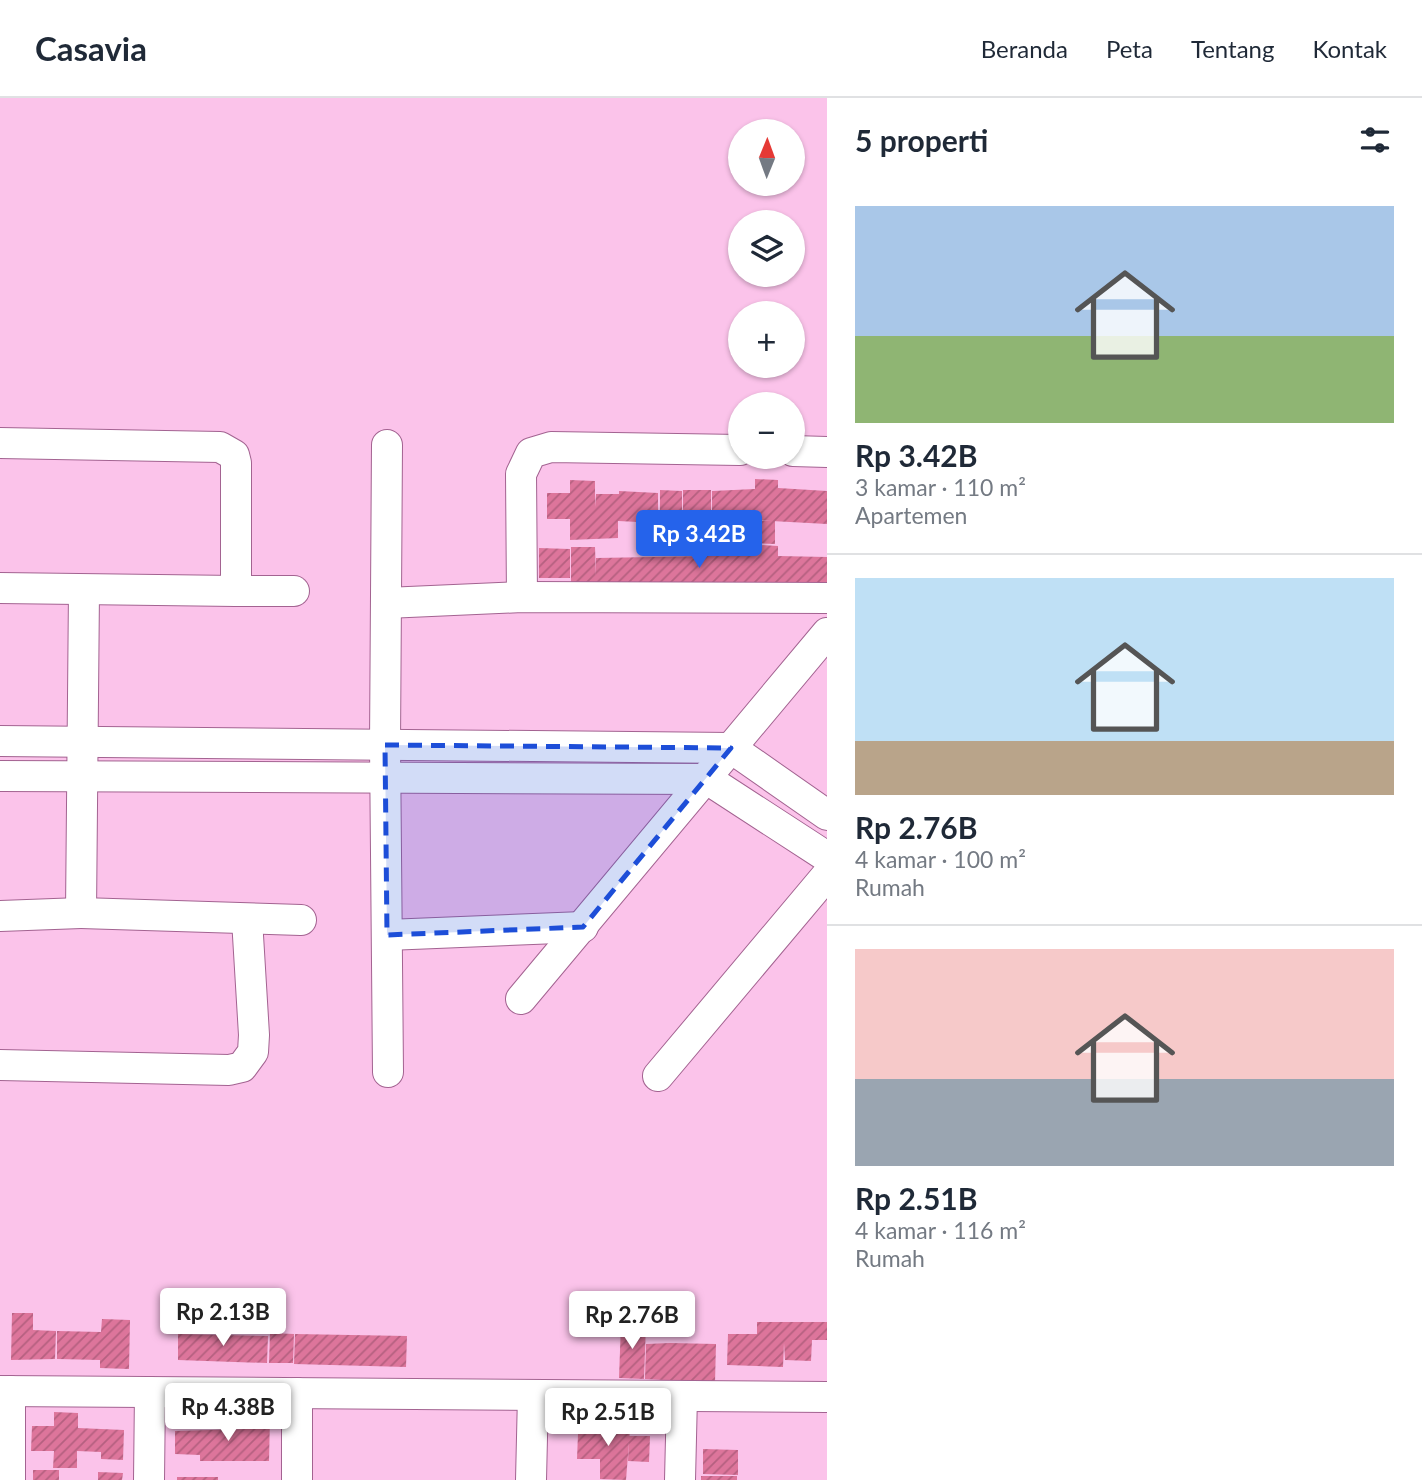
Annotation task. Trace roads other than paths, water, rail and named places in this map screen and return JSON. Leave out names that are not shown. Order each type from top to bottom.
[{"type":"street","points":[[0,443],[220,447],[228,450],[234,455],[236,463],[236,591]]},
{"type":"street","points":[[387,445],[385,745],[388,1072]]},
{"type":"street","points":[[522,597],[521,474],[524,462],[531,453],[551,447],[728,450]]},
{"type":"street","points":[[805,451],[827,452]]},
{"type":"street","points":[[0,588],[294,591]]},
{"type":"street","points":[[81,913],[85,777],[84,590]]},
{"type":"street","points":[[386,603],[522,597],[827,597]]},
{"type":"street","points":[[521,999],[827,633]]},
{"type":"street","points":[[0,741],[730,748],[827,815]]},
{"type":"street","points":[[0,776],[707,779],[827,857]]},
{"type":"street","points":[[658,1076],[827,875]]},
{"type":"street","points":[[0,916],[81,913],[301,920]]},
{"type":"street","points":[[0,1065],[229,1070],[242,1067],[253,1052],[254,1035],[247,919]]},
{"type":"street","points":[[387,935],[583,927]]},
{"type":"street","points":[[10,1480],[5,1391],[827,1397]]},
{"type":"street","points":[[149,1480],[150,1392]]},
{"type":"street","points":[[297,1393],[297,1480]]},
{"type":"street","points":[[531,1480],[533,1395]]},
{"type":"street","points":[[680,1480],[682,1396]]}]
